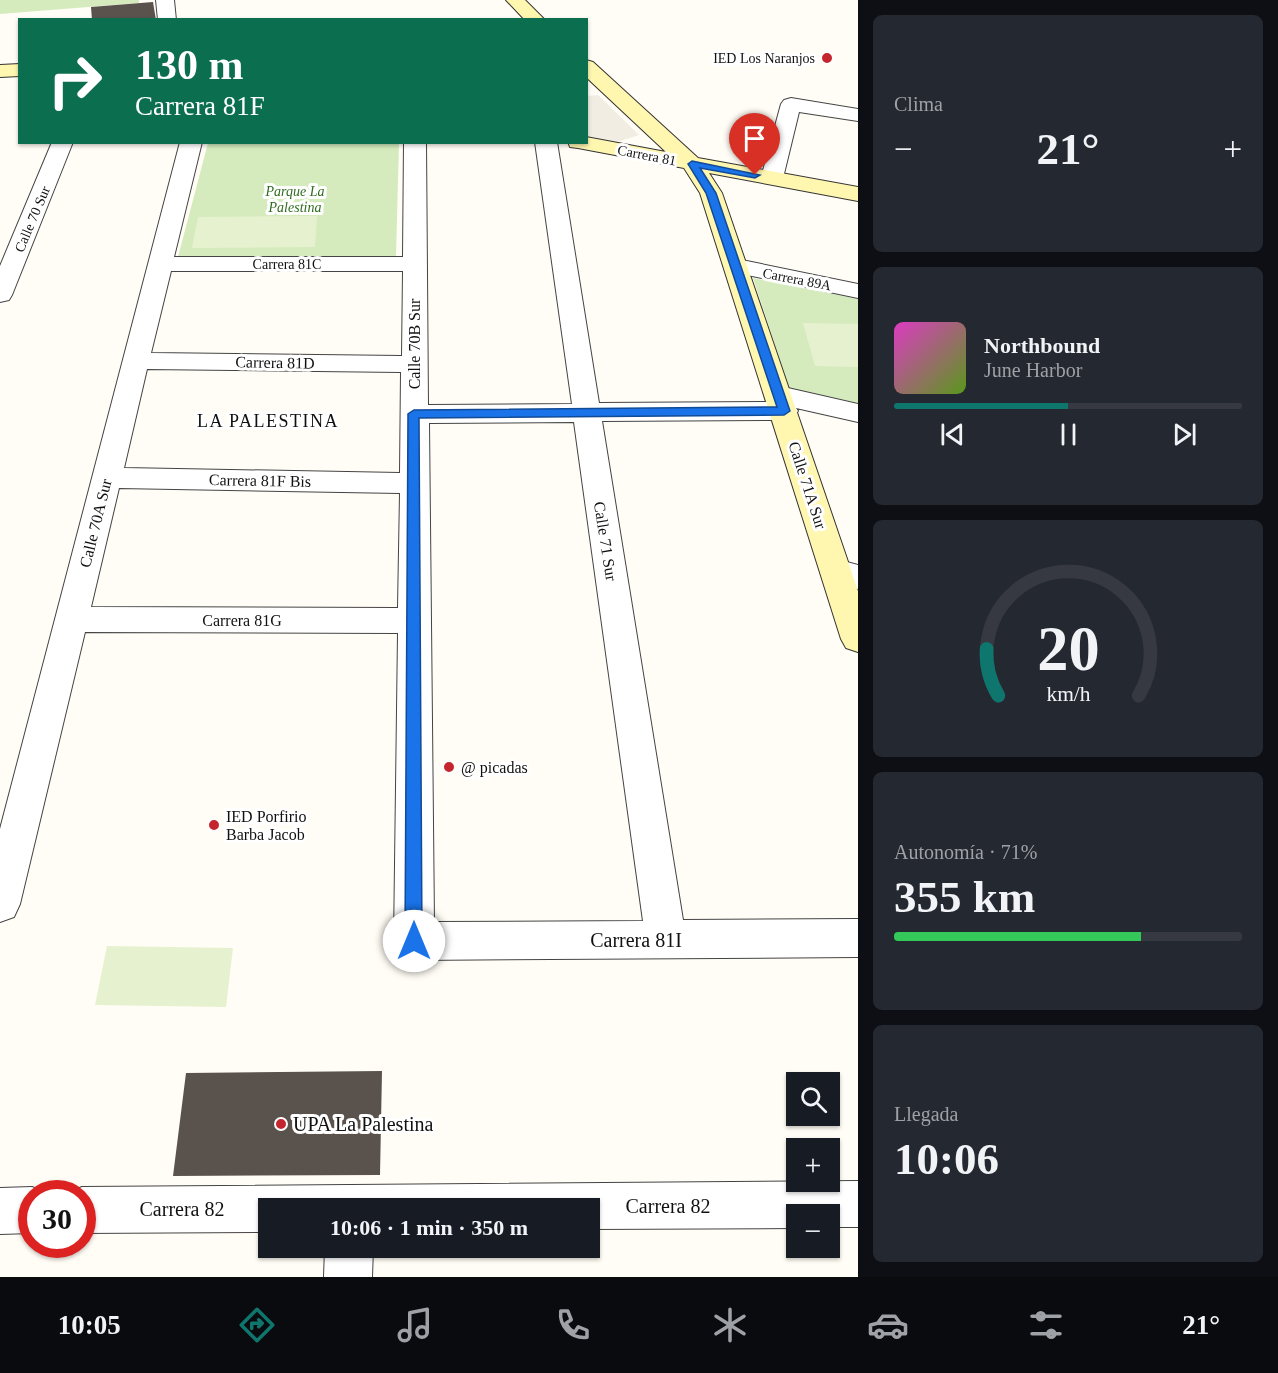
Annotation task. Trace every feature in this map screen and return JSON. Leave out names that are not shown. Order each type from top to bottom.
[{"type":"street","points":[[165,0],[168,18]]},
{"type":"street","points":[[515,0],[534,18]]},
{"type":"street","name":"Calle 71A Sur","points":[[588,68],[692,164],[711,193],[781,403],[847,574],[858,639]]},
{"type":"street","points":[[0,71],[18,70]]},
{"type":"street","points":[[774,169],[791,104],[858,115]]},
{"type":"street","points":[[622,151],[636,147],[647,139],[649,123]]},
{"type":"street","name":"Calle 70 Sur","points":[[0,295],[62,144]]},
{"type":"street","name":"Calle 70A Sur","points":[[0,904],[190,144]]},
{"type":"street","name":"Calle 70B Sur","points":[[414,941],[415,144]]},
{"type":"street","name":"Calle 71 Sur","points":[[546,144],[666,939]]},
{"type":"street","name":"Carrera 81","points":[[588,144],[692,164],[774,169],[858,194]]},
{"type":"street","name":"Carrera 81C","points":[[160,264],[414,264]]},
{"type":"street","name":"Carrera 89A","points":[[737,266],[858,291]]},
{"type":"street","name":"Carrera 81D","points":[[136,360],[414,364]]},
{"type":"street","points":[[414,414],[587,412],[781,403],[858,413]]},
{"type":"street","name":"Carrera 81F Bis","points":[[107,478],[414,483]]},
{"type":"street","name":"Carrera 81G","points":[[71,620],[414,621]]},
{"type":"street","name":"Carrera 81I","points":[[414,941],[858,938]]},
{"type":"street","name":"Carrera 82","points":[[600,1213],[858,1204]]},
{"type":"street","points":[[0,1211],[18,1210]]},
{"type":"street","name":"Carrera 82","points":[[96,1211],[258,1218]]},
{"type":"street","points":[[348,1258],[348,1277]]},
{"type":"green space","points":[[0,0],[139,0],[139,3],[0,14]]},
{"type":"green space","name":"Parque La Palestina","points":[[208,144],[399,144],[396,256],[178,257]]},
{"type":"green space","points":[[317,216],[315,247],[192,248],[198,217]]},
{"type":"green space","points":[[753,278],[858,299],[858,408],[791,394]]},
{"type":"green space","points":[[803,323],[858,324],[858,367],[815,366]]},
{"type":"green space","points":[[107,946],[233,948],[226,1007],[95,1005]]},
{"type":"shaded area","points":[[598,95],[639,135],[617,142],[588,136],[588,96]]},
{"type":"building","points":[[153,2],[156,18],[92,18],[91,7]]},
{"type":"building","name":"UPA La Palestina","points":[[382,1071],[380,1175],[173,1176],[186,1073]]},
{"type":"place","name":"IED Los Naranjos","points":[[827,58]]},
{"type":"place","name":"@ picadas","points":[[449,767]]},
{"type":"place","name":"IED Porfirio Barba Jacob","points":[[214,825]]},
{"type":"place","name":"UPA La Palestina","points":[[281,1124]]},
{"type":"district","name":"LA PALESTINA","points":[[268,421]]},
{"type":"route","points":[[414,941],[414,414],[784,411],[711,193],[692,164],[755,175]]}]
